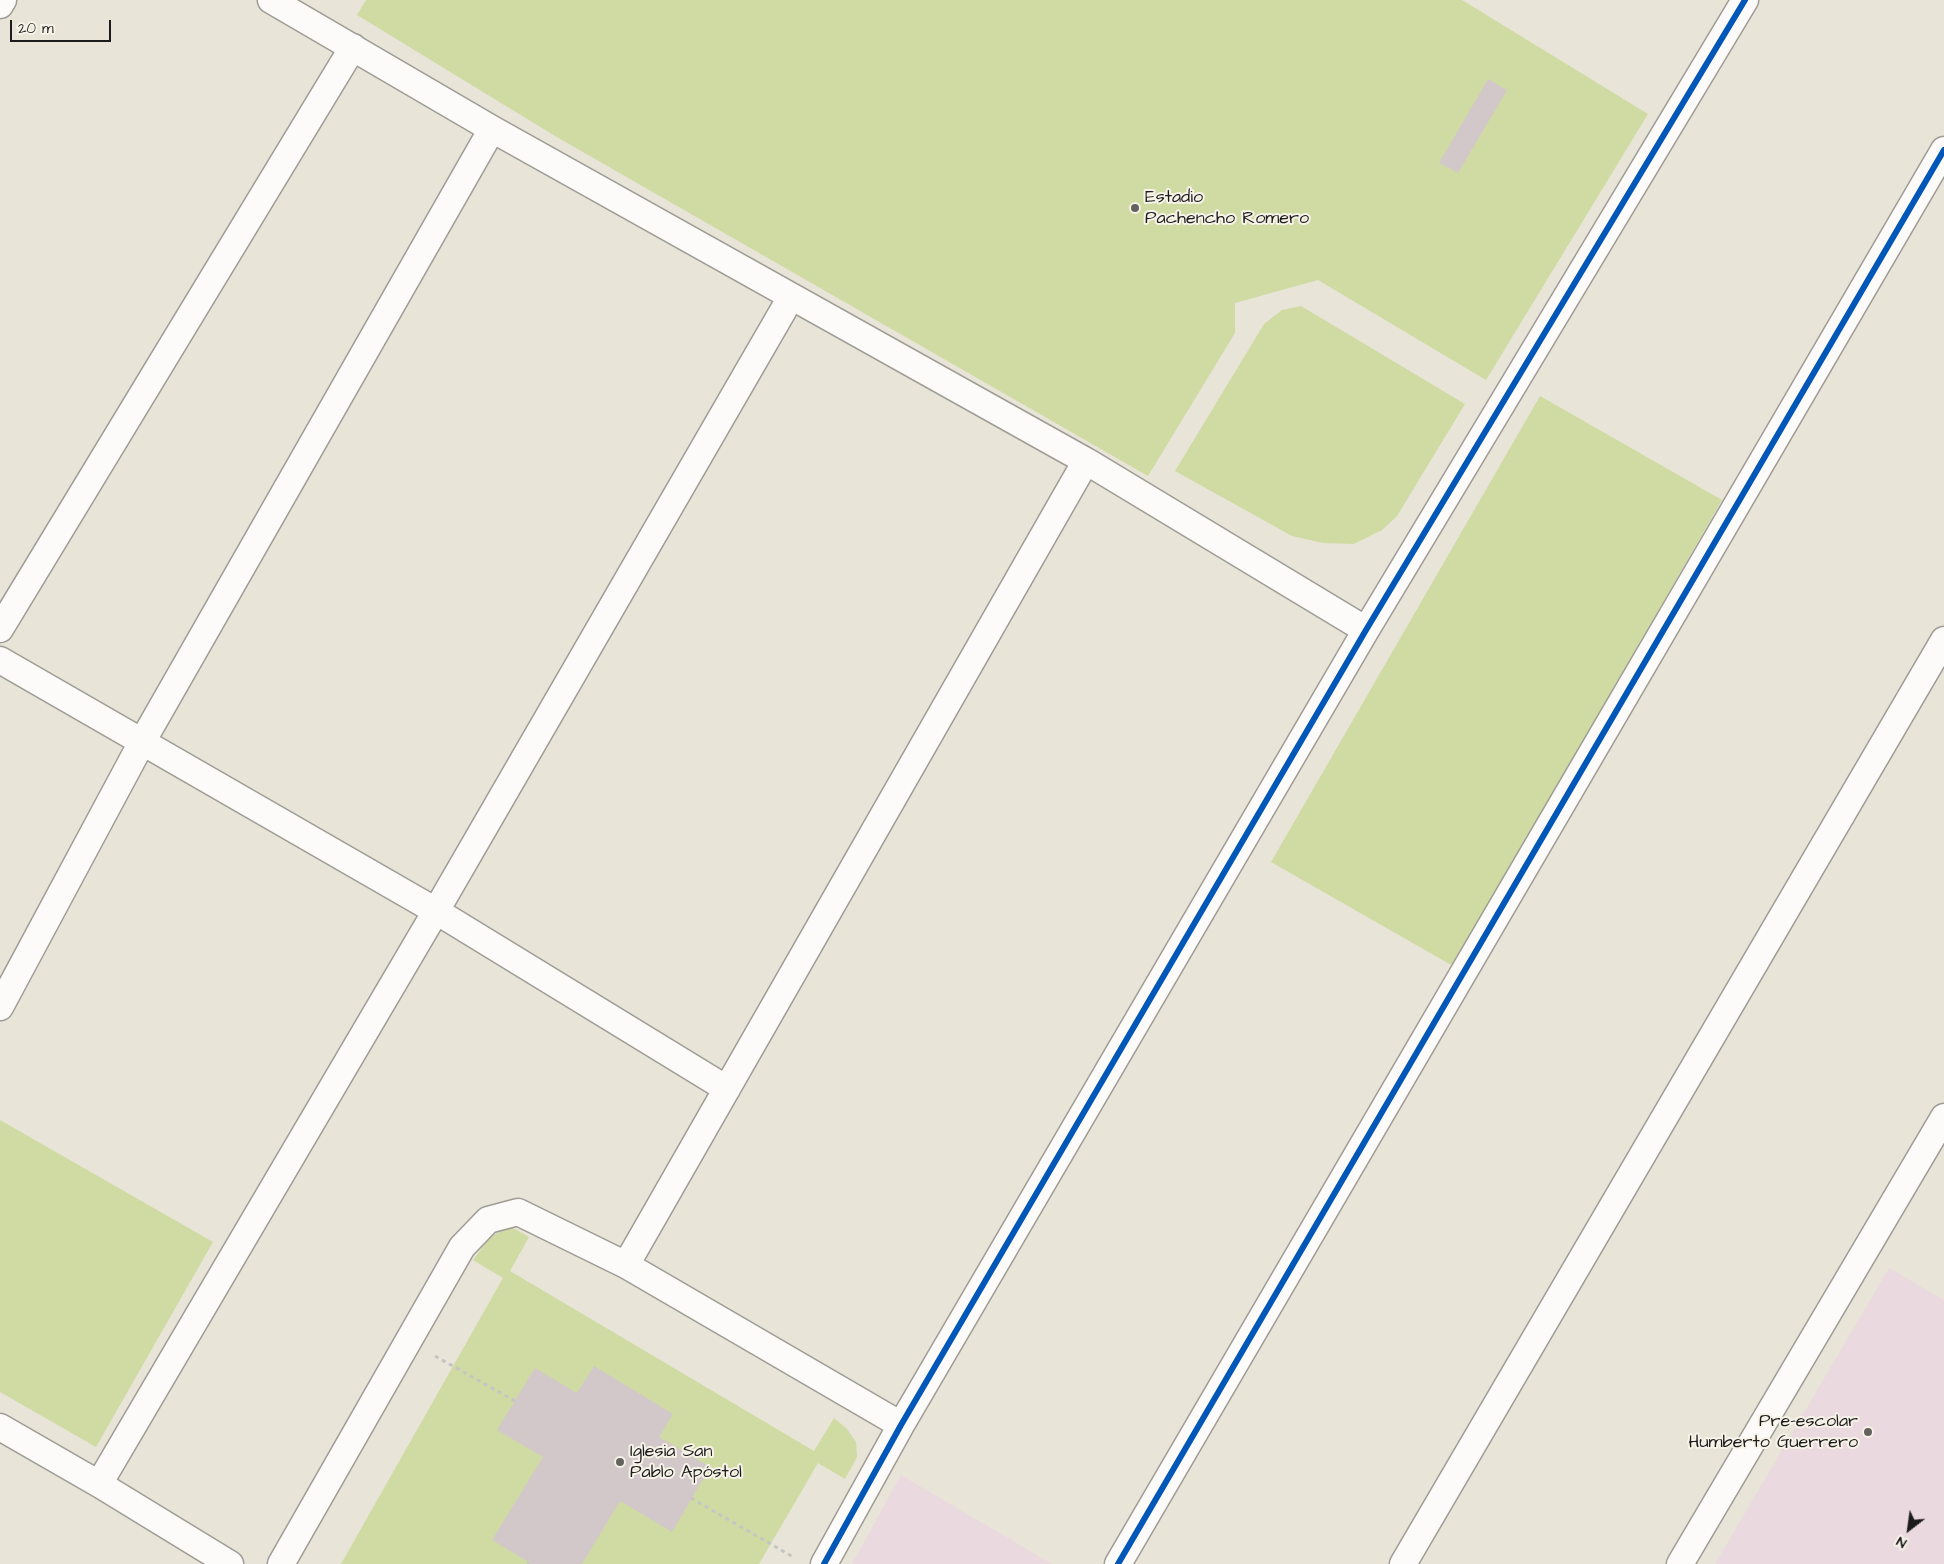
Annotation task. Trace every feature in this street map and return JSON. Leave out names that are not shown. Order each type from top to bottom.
[{"type":"street","points":[[0,5],[3,0]]},
{"type":"street","points":[[271,0],[492,128],[1086,461],[1366,630]]},
{"type":"street","points":[[824,1564],[901,1425],[1366,630],[1745,0]]},
{"type":"street","points":[[0,629],[353,47]]},
{"type":"street","points":[[0,1007],[142,742],[492,128]]},
{"type":"street","points":[[1118,1564],[1944,150]]},
{"type":"street","points":[[99,1484],[436,911],[791,297]]},
{"type":"street","points":[[626,1266],[1086,461]]},
{"type":"street","points":[[1403,1564],[1944,640]]},
{"type":"street","points":[[0,660],[436,911],[727,1089]]},
{"type":"street","points":[[1680,1564],[1944,1117]]},
{"type":"street","points":[[281,1564],[462,1247],[488,1220],[518,1212],[626,1266],[901,1425]]},
{"type":"street","points":[[0,1427],[99,1484],[230,1564]]},
{"type":"path","points":[[409,1341],[514,1401]]},
{"type":"path","points":[[691,1498],[796,1559]]},
{"type":"shaded area","name":"Pre-escolar Humberto Guerrero","points":[[1889,1268],[1944,1300],[1944,1564],[1715,1564]]},
{"type":"shaded area","points":[[901,1475],[1052,1564],[852,1564]]},
{"type":"green space","name":"Estadio Pachencho Romero","points":[[366,0],[1462,0],[1648,114],[1486,380],[1318,280],[1235,303],[1235,333],[1148,476],[555,136],[357,15]]},
{"type":"green space","points":[[1301,306],[1465,404],[1397,516],[1382,530],[1354,544],[1323,543],[1292,536],[1175,471],[1264,324],[1282,310]]},
{"type":"green space","points":[[1540,396],[1722,500],[1453,966],[1271,862]]},
{"type":"green space","points":[[0,1120],[213,1242],[96,1447],[0,1392]]},
{"type":"green space","points":[[513,1228],[529,1237],[510,1271],[814,1451],[834,1418],[847,1429],[856,1442],[857,1457],[845,1479],[818,1463],[759,1564],[341,1564],[503,1278],[473,1260],[490,1237],[503,1230]]},
{"type":"building","points":[[1488,79],[1507,90],[1458,173],[1439,163]]},
{"type":"building","name":"Iglesia San Pablo Apóstol","points":[[594,1366],[673,1414],[659,1437],[710,1467],[672,1532],[620,1501],[582,1564],[532,1564],[492,1540],[543,1457],[497,1430],[535,1368],[577,1393]]},
{"type":"cycle path","points":[[824,1564],[901,1425],[1366,630],[1745,0]]},
{"type":"cycle path","points":[[1118,1564],[1944,150]]},
{"type":"place","name":"Estadio Pachencho Romero","points":[[1135,208]]},
{"type":"place","name":"Pre-escolar Humberto Guerrero","points":[[1868,1432]]},
{"type":"place","name":"Iglesia San Pablo Apóstol","points":[[620,1462]]}]
